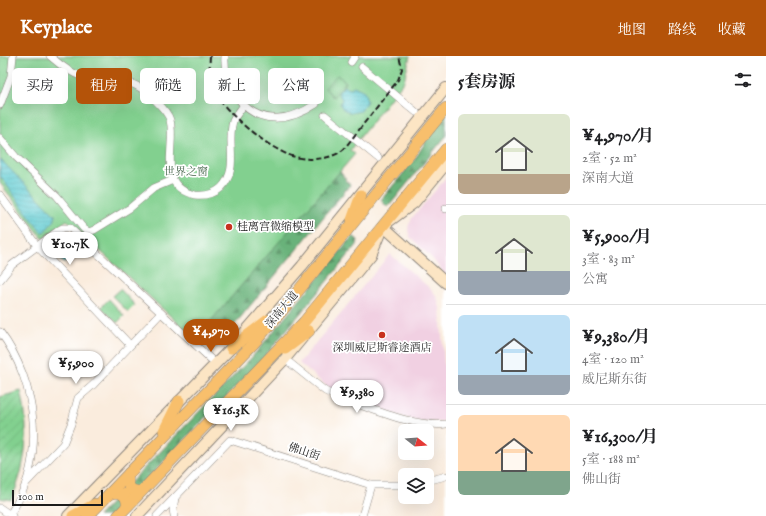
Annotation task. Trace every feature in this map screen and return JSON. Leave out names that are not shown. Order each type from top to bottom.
[{"type":"main road","points":[[68,516],[231,348],[361,195],[446,88]]},
{"type":"main road","name":"深南大道","points":[[88,516],[254,343],[286,306],[446,108]]},
{"type":"main road","points":[[118,516],[304,322],[446,149]]},
{"type":"main road","points":[[136,516],[309,331],[371,255],[383,226],[414,203],[446,164]]},
{"type":"main road","points":[[350,226],[361,195]]},
{"type":"main road","points":[[383,226],[446,283]]},
{"type":"main road","points":[[231,348],[286,306]]},
{"type":"main road","points":[[270,359],[309,331]]},
{"type":"main road","points":[[157,444],[180,401]]},
{"type":"main road","points":[[129,473],[127,481],[129,488],[135,492],[141,492]]},
{"type":"main road","points":[[73,516],[116,492],[123,494],[127,499],[128,506]]},
{"type":"street","points":[[0,104],[11,76],[12,56]]},
{"type":"street","points":[[50,56],[62,66],[82,77],[104,81],[131,83],[154,99],[170,118],[172,138],[170,163],[173,180],[184,190],[197,195],[210,194],[220,188],[226,181],[232,165],[231,143],[233,120],[243,106]]},
{"type":"street","points":[[225,56],[225,70],[228,82],[243,106],[257,115],[279,118],[299,114],[316,104]]},
{"type":"street","points":[[362,67],[416,112]]},
{"type":"street","points":[[325,115],[378,158]]},
{"type":"street","points":[[0,138],[16,157],[57,196],[84,229],[89,232],[130,208],[154,188],[173,180]]},
{"type":"street","points":[[0,195],[38,246],[130,345]]},
{"type":"street","points":[[1,277],[12,265],[62,228],[70,228],[216,364]]},
{"type":"street","points":[[26,483],[63,444],[71,424],[78,398],[161,313]]},
{"type":"street","points":[[0,332],[17,359],[30,402],[33,445],[22,496],[11,515],[0,508]]},
{"type":"street","points":[[285,358],[325,391],[337,397],[416,422],[434,425],[446,424]]},
{"type":"street","name":"佛山街","points":[[157,516],[230,440],[371,485],[398,485]]},
{"type":"street","points":[[434,479],[446,476]]},
{"type":"street","points":[[362,516],[371,485]]},
{"type":"street","points":[[157,516],[163,513],[174,516],[173,503],[177,496]]},
{"type":"shaded area","points":[[446,178],[446,276],[432,258],[410,237],[408,227],[412,218]]},
{"type":"shaded area","name":"深圳威尼斯睿途酒店","points":[[390,254],[432,290],[437,297],[440,308],[446,392],[446,422],[419,422],[342,397],[299,363]]},
{"type":"green space","name":"世界之窗","points":[[0,56],[410,56],[404,81],[350,150],[355,154],[195,339],[67,220],[43,239],[0,183]]},
{"type":"green space","points":[[337,75],[346,82],[333,97],[325,88]]},
{"type":"green space","points":[[446,113],[446,136],[387,207],[381,200],[415,159],[431,133]]},
{"type":"green space","points":[[335,165],[350,185],[216,347],[133,269]]},
{"type":"green space","points":[[353,236],[358,240],[357,245],[260,362],[111,516],[98,516],[252,357]]},
{"type":"green space","points":[[120,289],[135,305],[128,312],[112,296]]},
{"type":"green space","points":[[109,299],[124,316],[117,323],[101,307]]},
{"type":"green space","points":[[21,391],[24,405],[26,433],[24,460],[11,500],[0,498],[0,397]]},
{"type":"water","points":[[344,86],[349,89],[354,86],[364,91],[367,101],[361,111],[350,113],[343,109],[340,104],[342,99],[338,93]]},
{"type":"water","points":[[0,159],[55,215],[55,220],[44,232],[41,232],[0,176]]},
{"type":"water","points":[[61,237],[69,237],[77,244],[76,248],[68,256],[65,263],[57,258],[52,250],[54,243]]},
{"type":"railway","points":[[210,56],[210,74],[213,88],[220,101],[228,110],[258,137],[280,151],[295,157],[310,159],[332,156],[344,149],[398,80],[402,69],[399,56]]},
{"type":"place","name":"桂离宫微缩模型","points":[[229,227]]},
{"type":"place","name":"深圳威尼斯睿途酒店","points":[[382,335]]}]
